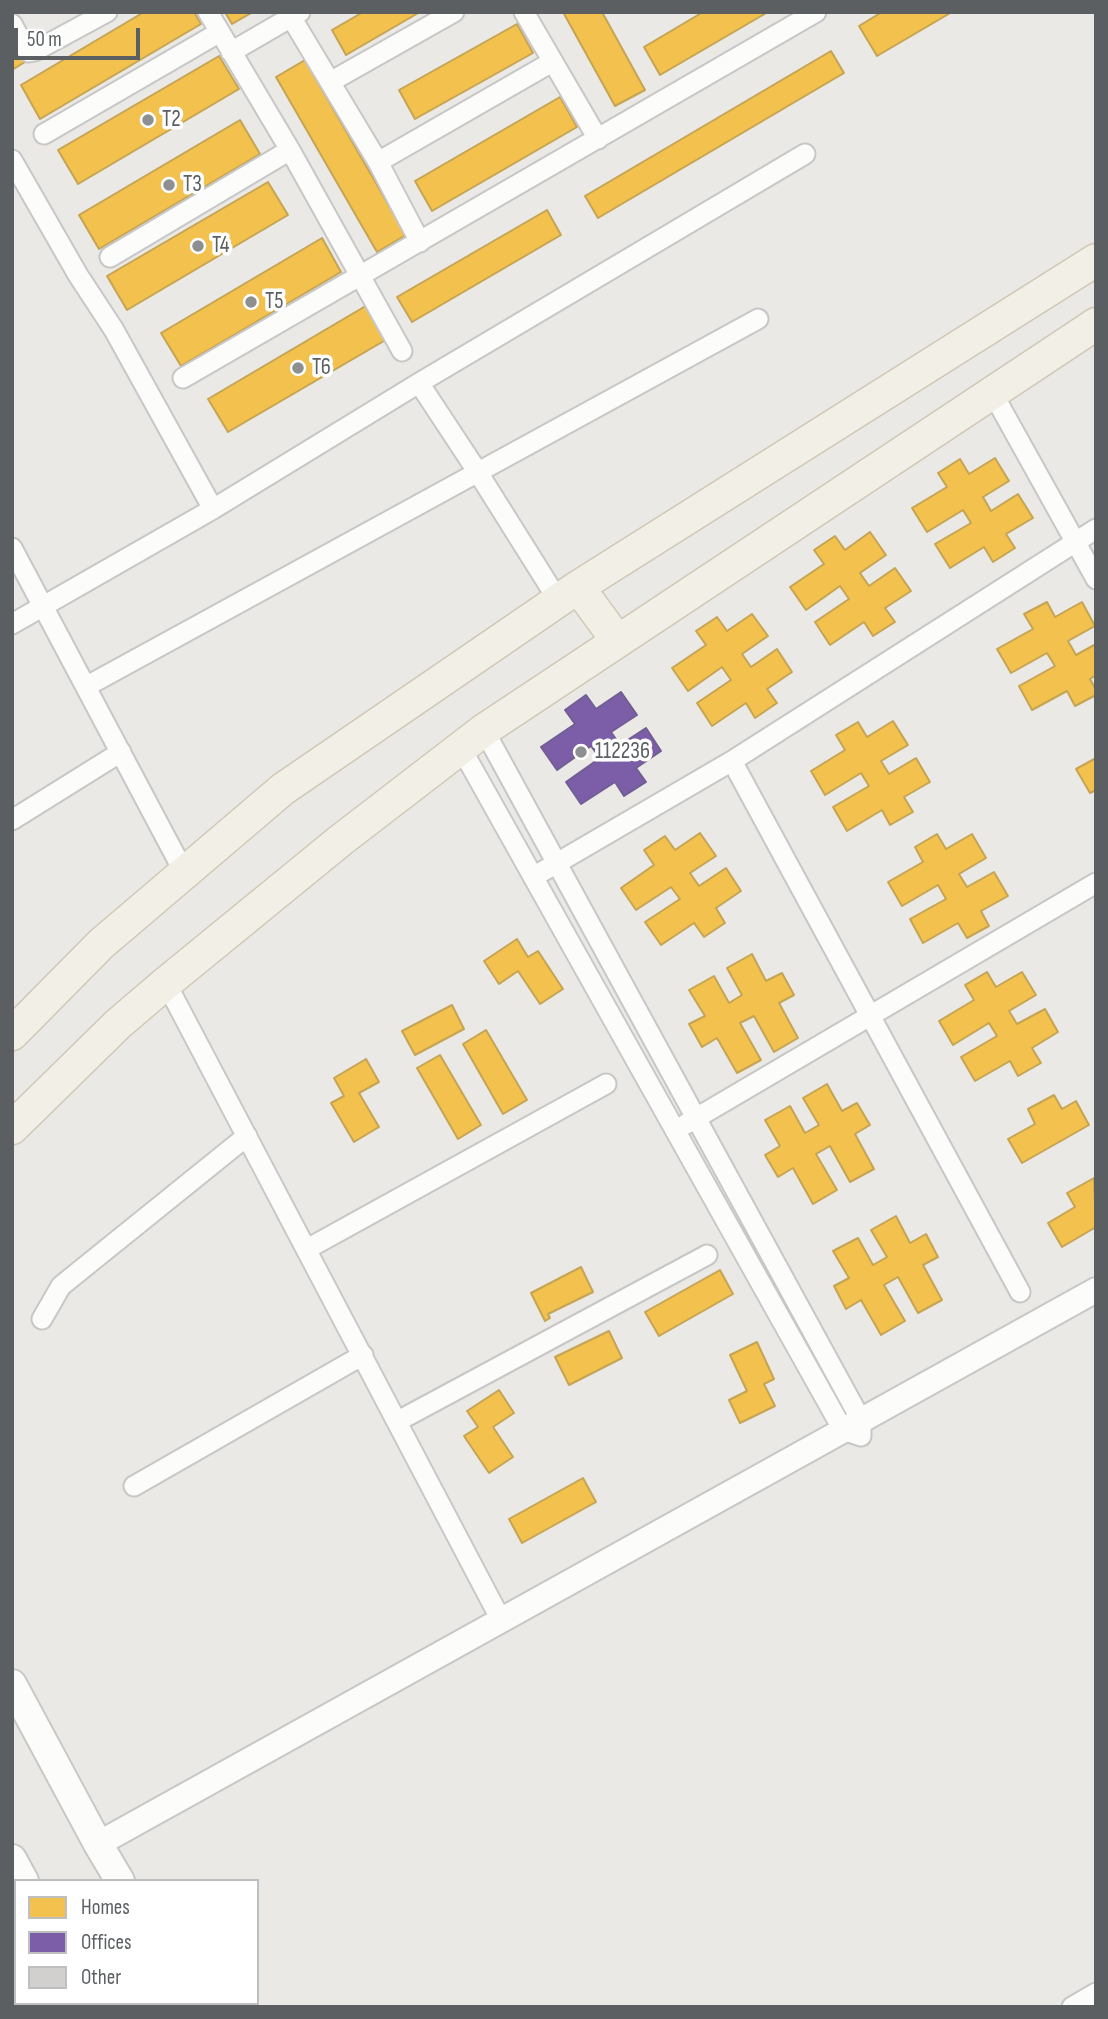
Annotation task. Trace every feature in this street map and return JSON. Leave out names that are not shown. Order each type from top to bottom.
[{"type":"main road","points":[[12,1034],[101,944],[283,789],[568,594],[1095,263]]},
{"type":"main road","points":[[12,1128],[118,1024],[166,983],[341,840],[472,739],[617,640],[1096,324]]},
{"type":"main road","points":[[568,594],[617,640]]},
{"type":"main road","points":[[12,1684],[108,1861]]},
{"type":"main road","points":[[12,1859],[23,1879]]},
{"type":"street","points":[[12,24],[25,48],[35,51],[107,12]]},
{"type":"street","points":[[208,12],[362,276],[402,351]]},
{"type":"street","points":[[330,82],[454,12]]},
{"type":"street","points":[[524,12],[598,139]]},
{"type":"street","points":[[183,378],[816,12]]},
{"type":"street","points":[[232,52],[293,14],[378,162],[420,242]]},
{"type":"street","points":[[44,134],[220,32]]},
{"type":"street","points":[[378,162],[552,62]]},
{"type":"street","points":[[110,257],[289,150]]},
{"type":"street","points":[[12,624],[213,509],[419,383],[805,154]]},
{"type":"street","points":[[12,160],[78,275],[114,330],[213,509]]},
{"type":"street","points":[[86,686],[758,319]]},
{"type":"street","points":[[419,383],[477,471],[568,594]]},
{"type":"street","points":[[992,392],[1096,579]]},
{"type":"street","points":[[533,877],[732,761],[1096,529]]},
{"type":"street","points":[[12,548],[184,872]]},
{"type":"street","points":[[472,739],[558,862],[697,1117],[855,1429]]},
{"type":"street","points":[[472,739],[533,877],[676,1130],[855,1429]]},
{"type":"street","points":[[12,820],[121,752]]},
{"type":"street","points":[[732,761],[1020,1292]]},
{"type":"street","points":[[676,1130],[1096,883]]},
{"type":"street","points":[[166,983],[501,1620]]},
{"type":"street","points":[[307,1249],[606,1084]]},
{"type":"street","points":[[42,1319],[61,1286],[247,1136]]},
{"type":"street","points":[[398,1421],[707,1255]]},
{"type":"street","points":[[108,1861],[1096,1290]]},
{"type":"street","points":[[108,1861],[501,1620],[855,1429],[1096,1305]]},
{"type":"street","points":[[134,1486],[363,1355]]},
{"type":"street","points":[[1072,2007],[1096,1993]]},
{"type":"building: Homes","points":[[144,12],[194,12],[201,24],[40,119],[21,85]]},
{"type":"building: Homes","points":[[225,12],[253,12],[232,24]]},
{"type":"building: Homes","points":[[363,12],[420,12],[346,55],[332,30]]},
{"type":"building: Homes","points":[[563,12],[602,12],[645,90],[615,106]]},
{"type":"building: Homes","points":[[703,12],[768,12],[660,75],[644,47]]},
{"type":"building: Homes","points":[[882,12],[952,12],[877,56],[859,26]]},
{"type":"building: Homes","points":[[517,24],[533,53],[415,119],[399,90]]},
{"type":"building: Homes","points":[[12,39],[25,62],[12,70]]},
{"type":"building: Homes","points":[[831,51],[844,73],[598,218],[585,196]]},
{"type":"building: Homes","name":"T2","points":[[219,56],[239,89],[78,184],[58,150]]},
{"type":"building: Homes","points":[[305,60],[406,235],[377,252],[276,77]]},
{"type":"building: Homes","points":[[560,97],[577,127],[432,211],[415,181]]},
{"type":"building: Homes","name":"T3","points":[[240,120],[260,154],[99,249],[79,215]]},
{"type":"building: Homes","name":"T4","points":[[268,182],[288,215],[127,310],[107,276]]},
{"type":"building: Homes","points":[[547,210],[561,235],[412,322],[397,297]]},
{"type":"building: Homes","name":"T5","points":[[322,238],[341,272],[181,366],[161,333]]},
{"type":"building: Homes","name":"T6","points":[[369,304],[389,338],[228,432],[208,399]]},
{"type":"building: Homes","points":[[995,458],[1009,481],[983,497],[991,511],[1018,494],[1033,518],[1006,534],[1015,548],[993,562],[984,547],[950,568],[935,544],[971,523],[963,510],[927,532],[912,508],[947,487],[938,473],[960,459],[969,474]]},
{"type":"building: Homes","points":[[870,532],[886,555],[860,573],[869,586],[895,568],[911,591],[885,608],[895,622],[873,636],[864,622],[830,645],[815,622],[849,599],[840,586],[806,610],[790,587],[824,564],[814,550],[835,536],[845,550]]},
{"type":"building: Homes","points":[[1047,602],[1055,617],[1082,602],[1095,626],[1068,641],[1076,655],[1096,644],[1096,675],[1090,679],[1096,695],[1075,706],[1067,691],[1032,710],[1019,686],[1055,666],[1047,653],[1011,673],[997,649],[1033,629],[1024,614]]},
{"type":"building: Homes","points":[[752,614],[768,636],[742,654],[751,667],[777,649],[792,672],[767,689],[777,703],[755,718],[746,703],[712,726],[697,703],[731,680],[722,667],[688,691],[672,668],[706,645],[696,631],[717,617],[727,631]]},
{"type":"building: Homes","points":[[893,721],[908,745],[881,761],[889,774],[916,758],[930,782],[904,797],[913,812],[890,825],[882,810],[847,831],[833,807],[869,786],[861,773],[825,795],[811,771],[845,750],[836,735],[858,722],[867,737]]},
{"type":"building: Homes","points":[[1096,758],[1096,790],[1090,793],[1076,769]]},
{"type":"building: Homes","points":[[700,833],[716,856],[690,873],[699,886],[726,868],[741,891],[716,908],[725,923],[704,937],[694,923],[661,945],[645,922],[680,899],[671,887],[636,910],[621,888],[654,865],[644,850],[665,836],[675,850]]},
{"type":"building: Homes","points":[[937,834],[946,849],[972,834],[986,858],[959,874],[967,887],[994,872],[1008,896],[981,911],[989,926],[967,938],[958,923],[923,943],[910,919],[946,899],[938,885],[902,906],[888,882],[923,862],[915,847]]},
{"type":"building: Homes","points":[[517,939],[528,957],[538,951],[563,989],[540,1004],[518,971],[499,984],[484,961]]},
{"type":"building: Homes","points":[[752,954],[766,981],[782,973],[794,995],[779,1003],[798,1038],[774,1052],[754,1016],[740,1023],[761,1060],[737,1073],[717,1038],[702,1047],[689,1024],[705,1016],[689,990],[714,976],[729,1003],[742,995],[727,968]]},
{"type":"building: Homes","points":[[987,972],[996,987],[1022,972],[1036,995],[1009,1011],[1017,1024],[1045,1009],[1058,1032],[1032,1048],[1041,1063],[1018,1076],[1010,1061],[975,1081],[961,1057],[997,1036],[989,1023],[953,1045],[939,1021],[974,1000],[965,985]]},
{"type":"building: Homes","points":[[452,1005],[464,1029],[415,1055],[402,1031]]},
{"type":"building: Homes","points":[[486,1030],[527,1100],[503,1114],[463,1044]]},
{"type":"building: Homes","points":[[440,1055],[481,1125],[458,1139],[417,1068]]},
{"type":"building: Homes","points":[[366,1059],[379,1082],[359,1093],[379,1127],[354,1142],[331,1103],[344,1096],[334,1078]]},
{"type":"building: Homes","points":[[827,1084],[842,1111],[857,1103],[870,1125],[855,1134],[874,1169],[850,1182],[830,1146],[816,1154],[837,1190],[813,1204],[793,1168],[778,1177],[765,1155],[780,1146],[765,1120],[790,1106],[805,1133],[819,1125],[803,1098]]},
{"type":"building: Homes","points":[[1054,1095],[1062,1109],[1076,1101],[1089,1125],[1022,1163],[1008,1139],[1035,1124],[1028,1109]]},
{"type":"building: Homes","points":[[1094,1178],[1096,1227],[1062,1247],[1048,1223],[1075,1207],[1067,1193]]},
{"type":"building: Homes","points":[[896,1216],[910,1243],[926,1234],[938,1257],[923,1265],[942,1300],[918,1313],[898,1277],[884,1285],[905,1321],[881,1335],[861,1300],[846,1309],[834,1286],[849,1278],[833,1251],[858,1238],[873,1265],[887,1257],[871,1230]]},
{"type":"building: Homes","points":[[581,1267],[593,1292],[548,1314],[550,1318],[545,1321],[531,1293]]},
{"type":"building: Homes","points":[[720,1270],[733,1294],[659,1336],[645,1312]]},
{"type":"building: Homes","points":[[609,1331],[622,1358],[569,1385],[555,1357]]},
{"type":"building: Homes","points":[[757,1342],[774,1379],[764,1384],[775,1406],[740,1423],[729,1400],[747,1391],[730,1355]]},
{"type":"building: Homes","points":[[499,1390],[514,1413],[493,1427],[513,1457],[489,1473],[464,1436],[478,1427],[467,1411]]},
{"type":"building: Homes","points":[[583,1478],[596,1502],[522,1543],[509,1519]]},
{"type":"building: Offices","points":[[621,692],[637,715],[611,732],[620,745],[646,728],[661,751],[636,768],[646,782],[624,796],[615,782],[581,804],[566,782],[600,758],[591,746],[557,770],[541,747],[575,724],[565,710],[586,695],[596,709]]},
{"type":"building: Other","points":[[12,1970],[14,2005],[43,2005],[12,2007]]},
{"type":"place","name":"T2","points":[[148,120]]},
{"type":"place","name":"T3","points":[[169,185]]},
{"type":"place","name":"T4","points":[[198,246]]},
{"type":"place","name":"T5","points":[[251,302]]},
{"type":"place","name":"T6","points":[[298,368]]},
{"type":"place","name":"112236","points":[[581,752]]}]
